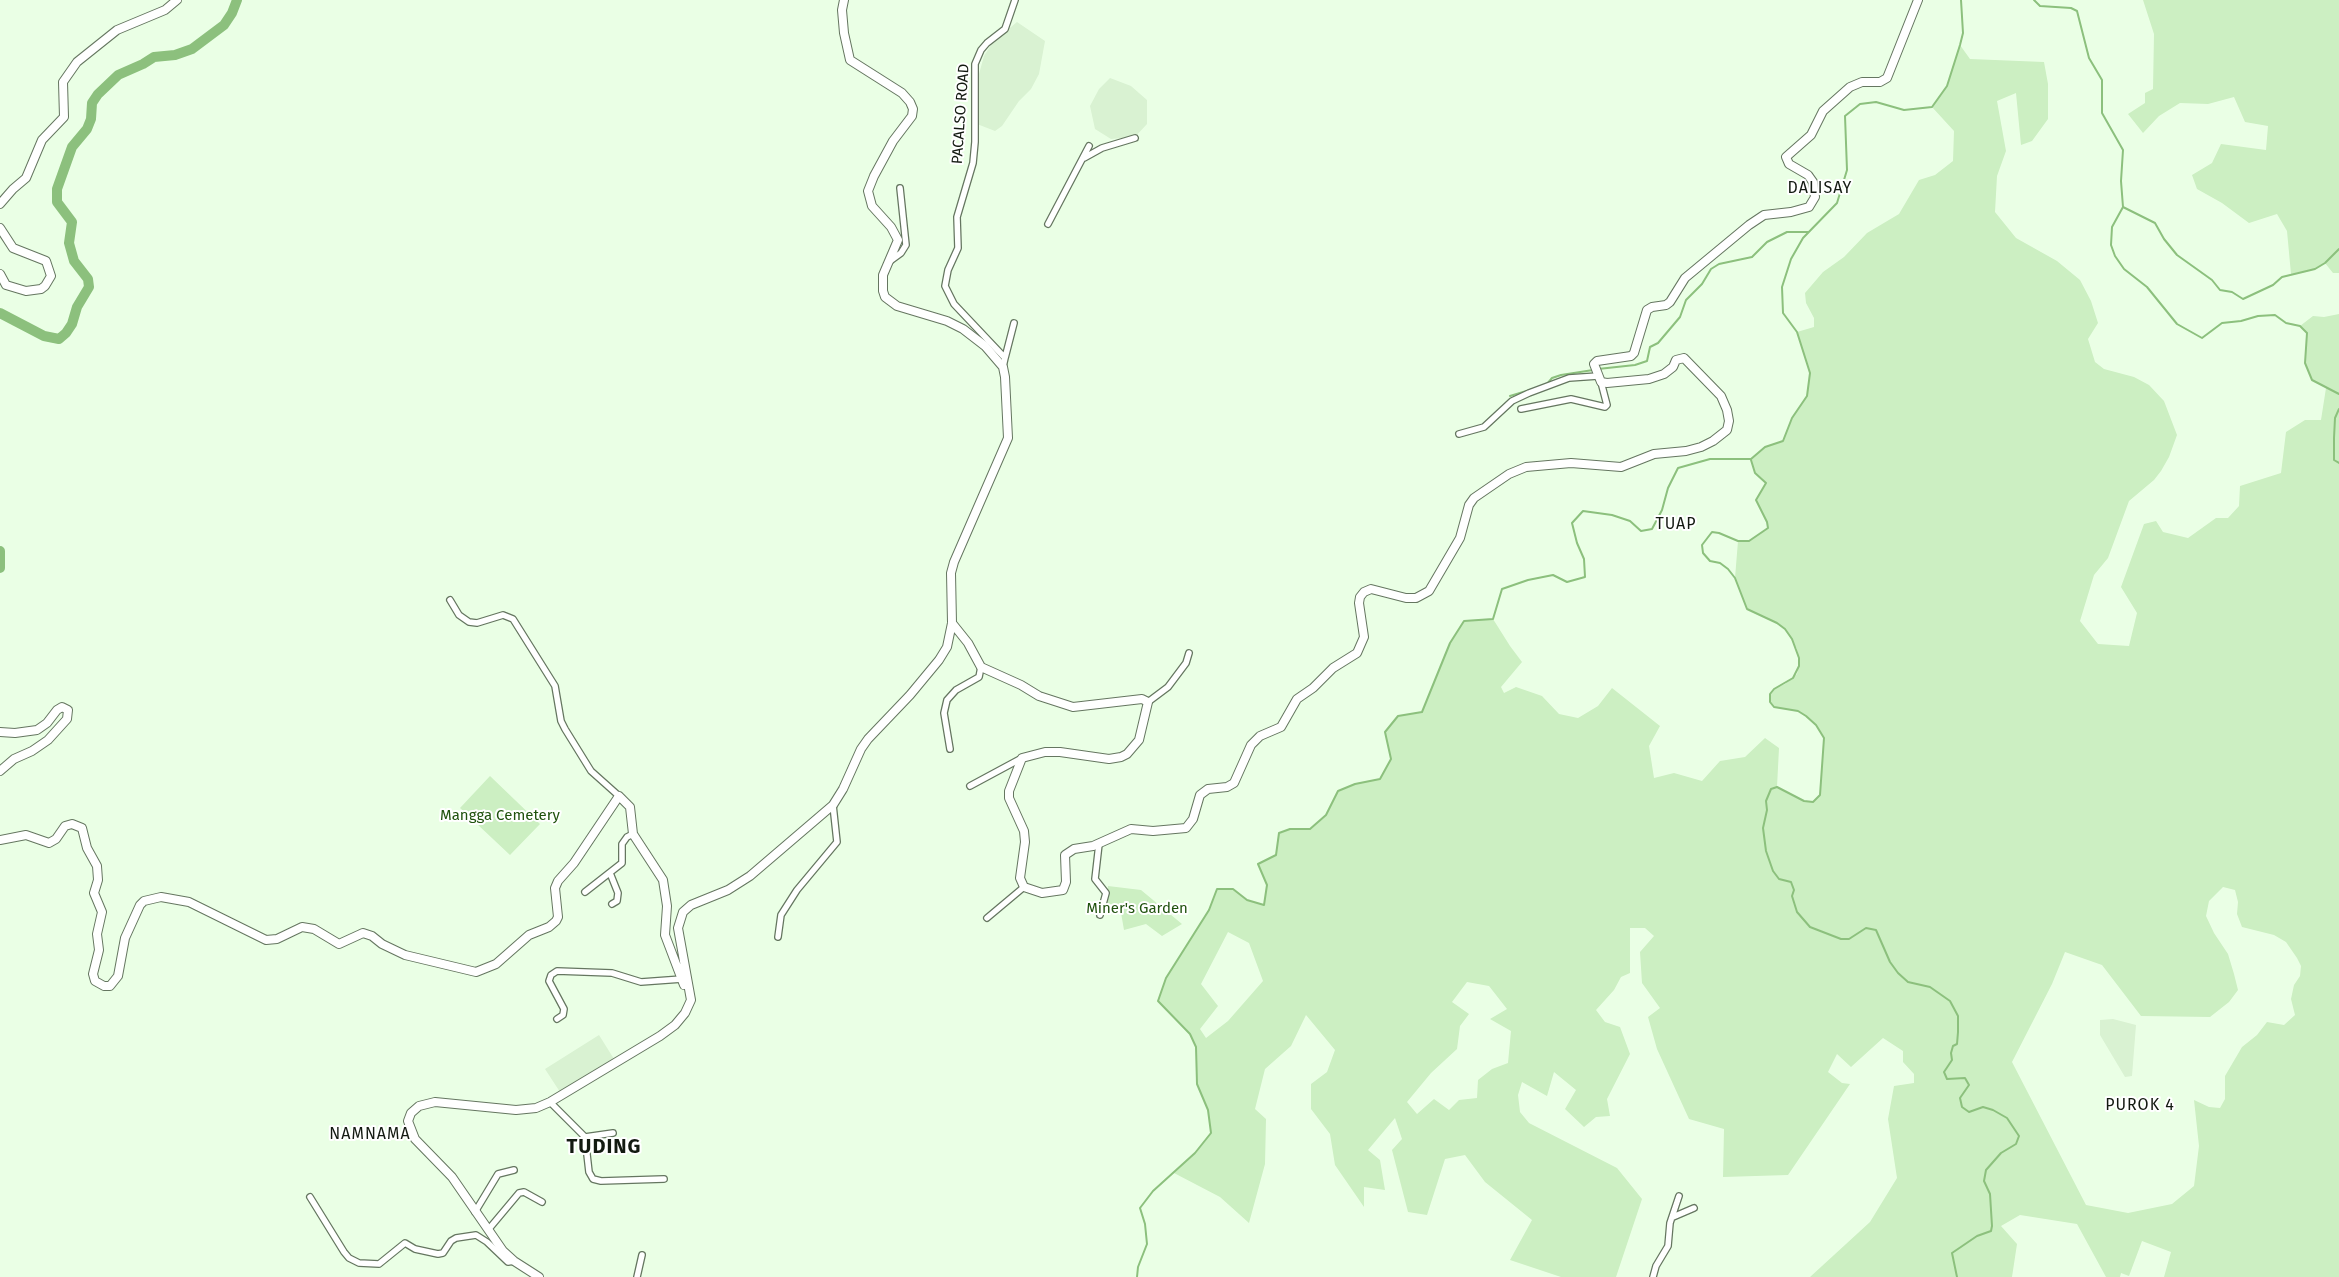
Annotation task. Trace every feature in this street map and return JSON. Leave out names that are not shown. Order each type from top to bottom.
[{"type":"street","points":[[0,204],[26,178],[42,140],[64,117],[63,82],[77,62],[117,30],[165,10],[177,0]]},
{"type":"street","points":[[844,0],[842,10],[844,33],[850,60],[902,94],[910,102],[913,109],[912,116],[893,141],[868,191],[872,206],[896,234],[896,247],[888,262],[882,283],[885,297],[891,302],[963,329],[985,346],[1003,367]]},
{"type":"street","name":"PACALSO ROAD","points":[[1004,358],[954,304],[946,286],[948,270],[958,248],[957,216],[973,163],[976,103],[975,64],[981,50],[1005,29],[1014,0]]},
{"type":"street","points":[[1521,409],[1571,399],[1604,407],[1607,405],[1594,364],[1597,361],[1631,356],[1634,353],[1647,310],[1670,302],[1680,285],[1692,271],[1764,215],[1791,212],[1809,207],[1815,197],[1813,182],[1808,175],[1789,164],[1786,157],[1811,134],[1823,111],[1850,88],[1862,82],[1880,82],[1887,78],[1918,0]]},
{"type":"street","points":[[1084,158],[1102,148],[1135,138]]},
{"type":"street","points":[[1048,224],[1089,146]]},
{"type":"street","points":[[888,262],[901,253],[906,246],[900,188]]},
{"type":"street","points":[[0,228],[13,248],[46,260],[51,276],[46,286],[41,290],[26,290],[6,285],[0,274]]},
{"type":"street","points":[[540,1277],[514,1261],[503,1251],[452,1177],[415,1139],[408,1122],[411,1112],[426,1103],[516,1110],[536,1108],[550,1102],[660,1036],[685,1013],[691,1000],[678,928],[683,912],[692,904],[728,890],[750,876],[833,805],[868,739],[910,695],[939,660],[949,641],[952,623],[952,573],[954,562],[1008,438],[1008,396],[1003,367],[1014,323]]},
{"type":"street","points":[[1022,758],[1009,792],[1009,798],[1024,831],[1020,878],[1024,887],[1042,893],[1063,890],[1066,882],[1064,859],[1070,850],[1100,844],[1131,829],[1153,831],[1180,829],[1190,824],[1200,794],[1208,789],[1227,787],[1234,783],[1251,745],[1260,736],[1281,727],[1297,699],[1313,688],[1333,668],[1357,652],[1364,638],[1359,603],[1360,597],[1364,592],[1371,589],[1406,598],[1416,598],[1429,590],[1460,538],[1469,505],[1482,492],[1510,474],[1526,467],[1571,463],[1621,467],[1654,454],[1686,451],[1713,441],[1726,430],[1729,421],[1728,410],[1721,396],[1684,358],[1676,360],[1673,367],[1664,374],[1649,379],[1569,378],[1512,401],[1484,427],[1459,434]]},
{"type":"street","points":[[450,600],[459,615],[469,622],[477,622],[503,615],[513,619],[555,686],[561,721],[591,771],[630,807],[633,834],[663,880],[667,906],[665,935],[691,1000]]},
{"type":"street","points":[[950,749],[944,713],[947,700],[956,690],[979,677],[980,667],[968,643],[952,623]]},
{"type":"street","points":[[970,786],[1022,758],[1045,752],[1060,752],[1109,760],[1127,754],[1139,740],[1148,702],[1168,687],[1186,663],[1189,653]]},
{"type":"street","points":[[980,667],[1021,685],[1039,696],[1073,707],[1142,698],[1148,702]]},
{"type":"street","points":[[0,732],[15,733],[37,730],[47,723],[57,710],[62,707],[68,710],[67,719],[48,740],[32,751],[14,758],[0,771]]},
{"type":"street","points":[[0,840],[26,835],[49,843],[56,839],[65,826],[72,824],[82,828],[87,848],[97,866],[98,880],[94,894],[102,912],[97,934],[99,950],[93,974],[95,982],[104,986],[110,986],[118,976],[125,938],[140,905],[144,901],[161,897],[189,902],[266,940],[277,939],[302,927],[314,929],[339,944],[363,933],[372,936],[382,944],[405,955],[476,972],[496,964],[530,935],[556,922],[558,917],[555,888],[558,881],[574,863],[619,796]]},
{"type":"street","points":[[778,937],[782,915],[797,890],[837,842],[838,837],[833,805]]},
{"type":"street","points":[[585,892],[622,863],[622,844],[624,839],[633,834]]},
{"type":"street","points":[[1100,844],[1095,879],[1106,893],[1100,915]]},
{"type":"street","points":[[610,873],[619,898],[612,904]]},
{"type":"street","points":[[987,918],[1024,887]]},
{"type":"street","points":[[557,1019],[563,1015],[564,1009],[549,981],[551,975],[557,971],[612,973],[640,982],[682,979]]},
{"type":"street","points":[[550,1102],[585,1137],[589,1172],[593,1179],[601,1181],[664,1179]]},
{"type":"street","points":[[585,1137],[613,1133]]},
{"type":"street","points":[[475,1212],[498,1174],[514,1170]]},
{"type":"street","points":[[488,1230],[519,1193],[524,1192],[542,1202]]},
{"type":"street","points":[[1653,1277],[1656,1266],[1668,1246],[1670,1223],[1679,1196]]},
{"type":"street","points":[[310,1197],[344,1252],[349,1258],[359,1263],[379,1264],[405,1243],[415,1249],[438,1254],[443,1253],[446,1246],[456,1238],[476,1235],[487,1242],[508,1262],[514,1261]]},
{"type":"street","points":[[1673,1217],[1694,1208]]},
{"type":"street","points":[[637,1277],[642,1256]]},
{"type":"shaded area","points":[[1017,22],[1045,41],[1039,74],[1031,89],[1019,101],[1002,126],[995,131],[977,124],[979,74],[984,56],[993,42]]},
{"type":"shaded area","points":[[1110,78],[1131,86],[1147,100],[1147,124],[1135,137],[1111,139],[1095,129],[1090,106],[1099,89]]},
{"type":"shaded area","points":[[2113,1019],[2136,1025],[2132,1076],[2125,1077],[2100,1035],[2100,1020]]},
{"type":"shaded area","points":[[599,1035],[614,1059],[560,1092],[545,1069]]},
{"type":"green space","points":[[2143,0],[2339,0],[2339,273],[2333,273],[2325,263],[2315,269],[2291,274],[2287,231],[2277,214],[2249,223],[2222,203],[2197,189],[2192,175],[2212,163],[2221,144],[2266,150],[2268,126],[2245,122],[2234,97],[2208,104],[2180,103],[2159,116],[2143,133],[2128,114],[2145,103],[2145,93],[2153,89],[2154,34]]},
{"type":"green space","points":[[1960,45],[1970,59],[2044,62],[2048,84],[2048,119],[2032,141],[2021,145],[2016,93],[1997,101],[2006,151],[1997,176],[1995,212],[2016,238],[2057,261],[2080,280],[2091,301],[2098,323],[2088,339],[2095,362],[2104,369],[2134,377],[2149,385],[2164,401],[2177,435],[2169,457],[2161,471],[2154,480],[2129,501],[2108,558],[2094,575],[2080,621],[2098,644],[2129,646],[2137,613],[2121,587],[2144,524],[2156,521],[2163,532],[2188,538],[2216,518],[2228,518],[2239,506],[2240,486],[2281,473],[2286,432],[2305,420],[2321,420],[2326,388],[2312,380],[2305,363],[2307,333],[2300,326],[2313,316],[2324,317],[2339,314],[2339,1277],[2164,1277],[2171,1252],[2142,1241],[2129,1276],[2121,1273],[2120,1277],[2106,1277],[2077,1224],[2020,1215],[2001,1226],[2017,1244],[2012,1277],[1810,1277],[1870,1222],[1897,1178],[1888,1119],[1894,1086],[1914,1083],[1914,1074],[1903,1062],[1903,1051],[1883,1038],[1851,1067],[1837,1054],[1828,1072],[1842,1083],[1850,1084],[1788,1175],[1723,1177],[1724,1129],[1689,1119],[1657,1049],[1648,1017],[1660,1008],[1642,983],[1640,952],[1654,936],[1645,928],[1630,928],[1630,973],[1621,977],[1614,990],[1596,1010],[1605,1022],[1620,1027],[1630,1054],[1607,1099],[1610,1116],[1596,1117],[1584,1127],[1565,1109],[1576,1090],[1554,1072],[1547,1096],[1522,1082],[1518,1095],[1520,1112],[1529,1123],[1617,1168],[1642,1199],[1616,1277],[1561,1277],[1510,1260],[1532,1220],[1485,1182],[1465,1155],[1445,1159],[1427,1215],[1408,1212],[1392,1150],[1402,1139],[1395,1118],[1368,1150],[1380,1160],[1385,1190],[1364,1187],[1364,1207],[1335,1165],[1330,1134],[1311,1109],[1311,1084],[1327,1072],[1335,1050],[1306,1015],[1291,1046],[1265,1069],[1255,1109],[1266,1119],[1265,1164],[1249,1223],[1220,1197],[1174,1173],[1195,1153],[1211,1132],[1208,1110],[1197,1084],[1196,1047],[1190,1034],[1158,1001],[1166,978],[1209,910],[1217,889],[1233,889],[1247,900],[1264,905],[1267,885],[1258,864],[1276,855],[1279,833],[1290,829],[1310,829],[1326,815],[1338,791],[1355,784],[1380,779],[1391,759],[1385,732],[1398,716],[1422,712],[1450,643],[1464,621],[1493,619],[1522,662],[1501,687],[1504,693],[1516,687],[1542,696],[1559,714],[1578,718],[1598,706],[1612,688],[1660,726],[1649,746],[1654,778],[1674,773],[1702,781],[1720,761],[1745,757],[1765,738],[1779,748],[1777,787],[1804,801],[1813,802],[1820,795],[1824,738],[1816,725],[1806,716],[1798,711],[1774,707],[1770,702],[1770,694],[1774,689],[1785,684],[1797,674],[1799,666],[1797,649],[1785,629],[1766,617],[1747,609],[1735,578],[1738,541],[1749,541],[1768,528],[1756,500],[1766,483],[1755,473],[1751,459],[1765,447],[1783,441],[1792,418],[1807,396],[1810,373],[1797,332],[1814,327],[1814,318],[1806,303],[1805,293],[1823,272],[1844,257],[1867,233],[1899,214],[1919,180],[1935,175],[1953,161],[1954,131],[1932,107],[1947,86]],"holes":[[[2223,887],[2235,890],[2238,902],[2237,914],[2242,927],[2274,935],[2286,942],[2301,966],[2300,976],[2294,985],[2291,999],[2295,1015],[2284,1025],[2267,1022],[2257,1035],[2242,1047],[2225,1076],[2225,1099],[2220,1108],[2209,1107],[2194,1100],[2199,1146],[2194,1186],[2172,1204],[2128,1213],[2086,1205],[2012,1062],[2052,984],[2065,952],[2102,965],[2141,1016],[2210,1017],[2229,1002],[2238,990],[2228,954],[2214,933],[2206,916],[2209,901]],[[1228,932],[1249,943],[1263,981],[1228,1021],[1206,1038],[1200,1029],[1218,1006],[1201,984]],[[1467,982],[1489,986],[1507,1009],[1490,1019],[1511,1031],[1508,1063],[1492,1069],[1478,1080],[1477,1098],[1459,1100],[1449,1110],[1434,1099],[1417,1114],[1407,1102],[1431,1073],[1457,1049],[1460,1026],[1469,1014],[1452,1002]]]},
{"type":"green space","name":"Mangga Cemetery","points":[[490,776],[540,824],[510,855],[460,808]]},
{"type":"green space","name":"Miner's Garden","points":[[1108,886],[1141,890],[1182,924],[1162,936],[1146,924],[1124,930],[1120,907],[1106,903]]},
{"type":"waterway","points":[[0,313],[44,336],[59,339],[66,333],[72,324],[77,307],[89,287],[88,279],[74,261],[69,243],[72,222],[57,202],[57,189],[72,147],[87,129],[91,119],[92,103],[98,94],[118,75],[154,57],[175,55],[192,49],[224,25],[232,13],[237,0]]},
{"type":"waterway","points":[[1137,1277],[1138,1267],[1147,1244],[1145,1224],[1140,1208],[1153,1191],[1195,1153],[1211,1133],[1208,1110],[1197,1084],[1196,1047],[1190,1034],[1158,1001],[1166,978],[1209,910],[1217,889],[1233,889],[1247,900],[1264,905],[1267,885],[1258,864],[1276,855],[1279,833],[1290,829],[1310,829],[1326,815],[1338,791],[1355,784],[1380,779],[1391,759],[1385,732],[1398,716],[1422,712],[1450,643],[1464,621],[1493,619],[1502,589],[1528,580],[1553,575],[1567,582],[1585,577],[1584,559],[1577,543],[1572,523],[1583,511],[1612,515],[1630,521],[1641,531],[1652,529],[1662,510],[1668,488],[1678,468],[1710,459],[1751,459],[1765,447],[1783,441],[1792,418],[1807,396],[1810,373],[1797,332],[1783,313],[1782,287],[1791,259],[1803,238],[1837,203],[1847,170],[1845,116],[1860,104],[1876,102],[1904,110],[1932,107],[1947,86],[1960,45],[1963,33],[1961,0]]},
{"type":"waterway","points":[[2034,0],[2040,6],[2071,8],[2077,11],[2089,58],[2102,80],[2102,113],[2123,150],[2121,181],[2123,207],[2112,227],[2111,245],[2115,256],[2124,269],[2147,287],[2177,324],[2202,338],[2222,323],[2241,321],[2258,316],[2275,315],[2286,323],[2300,326],[2307,333],[2305,363],[2312,380],[2339,394]]},
{"type":"waterway","points":[[2123,207],[2155,223],[2164,239],[2177,255],[2212,280],[2220,290],[2232,292],[2243,299],[2273,285],[2282,277],[2315,269],[2325,263],[2339,249]]},
{"type":"waterway","points":[[1598,369],[1635,365],[1647,361],[1650,347],[1658,343],[1680,317],[1686,300],[1702,284],[1711,269],[1719,264],[1752,257],[1767,242],[1787,232],[1809,232]]},
{"type":"waterway","points":[[1547,384],[1552,378],[1561,375],[1593,370]]},
{"type":"waterway","points":[[1510,396],[1533,389]]},
{"type":"waterway","points":[[2339,409],[2335,418],[2334,438],[2334,460],[2339,463]]},
{"type":"waterway","points":[[1751,460],[1755,473],[1766,483],[1756,500],[1768,528],[1749,541],[1738,541],[1712,532],[1702,545],[1703,553],[1710,561],[1720,563],[1728,569],[1735,578],[1747,609],[1777,623],[1785,629],[1792,639],[1799,658],[1799,666],[1793,678],[1774,689],[1770,694],[1770,702],[1774,707],[1798,711],[1806,716],[1816,725],[1824,738],[1820,795],[1813,802],[1804,801],[1777,787],[1771,789],[1766,801],[1767,810],[1763,828],[1766,851],[1773,871],[1779,879],[1791,882],[1794,890],[1792,896],[1797,912],[1810,927],[1841,939],[1849,939],[1866,928],[1876,930],[1890,962],[1898,973],[1908,982],[1930,987],[1950,1001],[1958,1016],[1958,1032],[1957,1044],[1953,1046],[1951,1053],[1952,1060],[1944,1072],[1947,1079],[1965,1078],[1969,1085],[1960,1098],[1962,1107],[1969,1112],[1983,1107],[1993,1110],[2007,1118],[2019,1136],[2016,1144],[2001,1153],[1986,1170],[1984,1181],[1990,1194],[1991,1231],[1977,1236],[1952,1253],[1957,1277]]},
{"type":"waterway","points":[[0,551],[0,568]]},
{"type":"district","name":"DALISAY","points":[[1820,189]]},
{"type":"district","name":"TUAP","points":[[1676,525]]},
{"type":"district","name":"PUROK 4","points":[[2140,1106]]},
{"type":"district","name":"NAMNAMA","points":[[370,1135]]},
{"type":"district","name":"TUDING","points":[[604,1147]]}]
